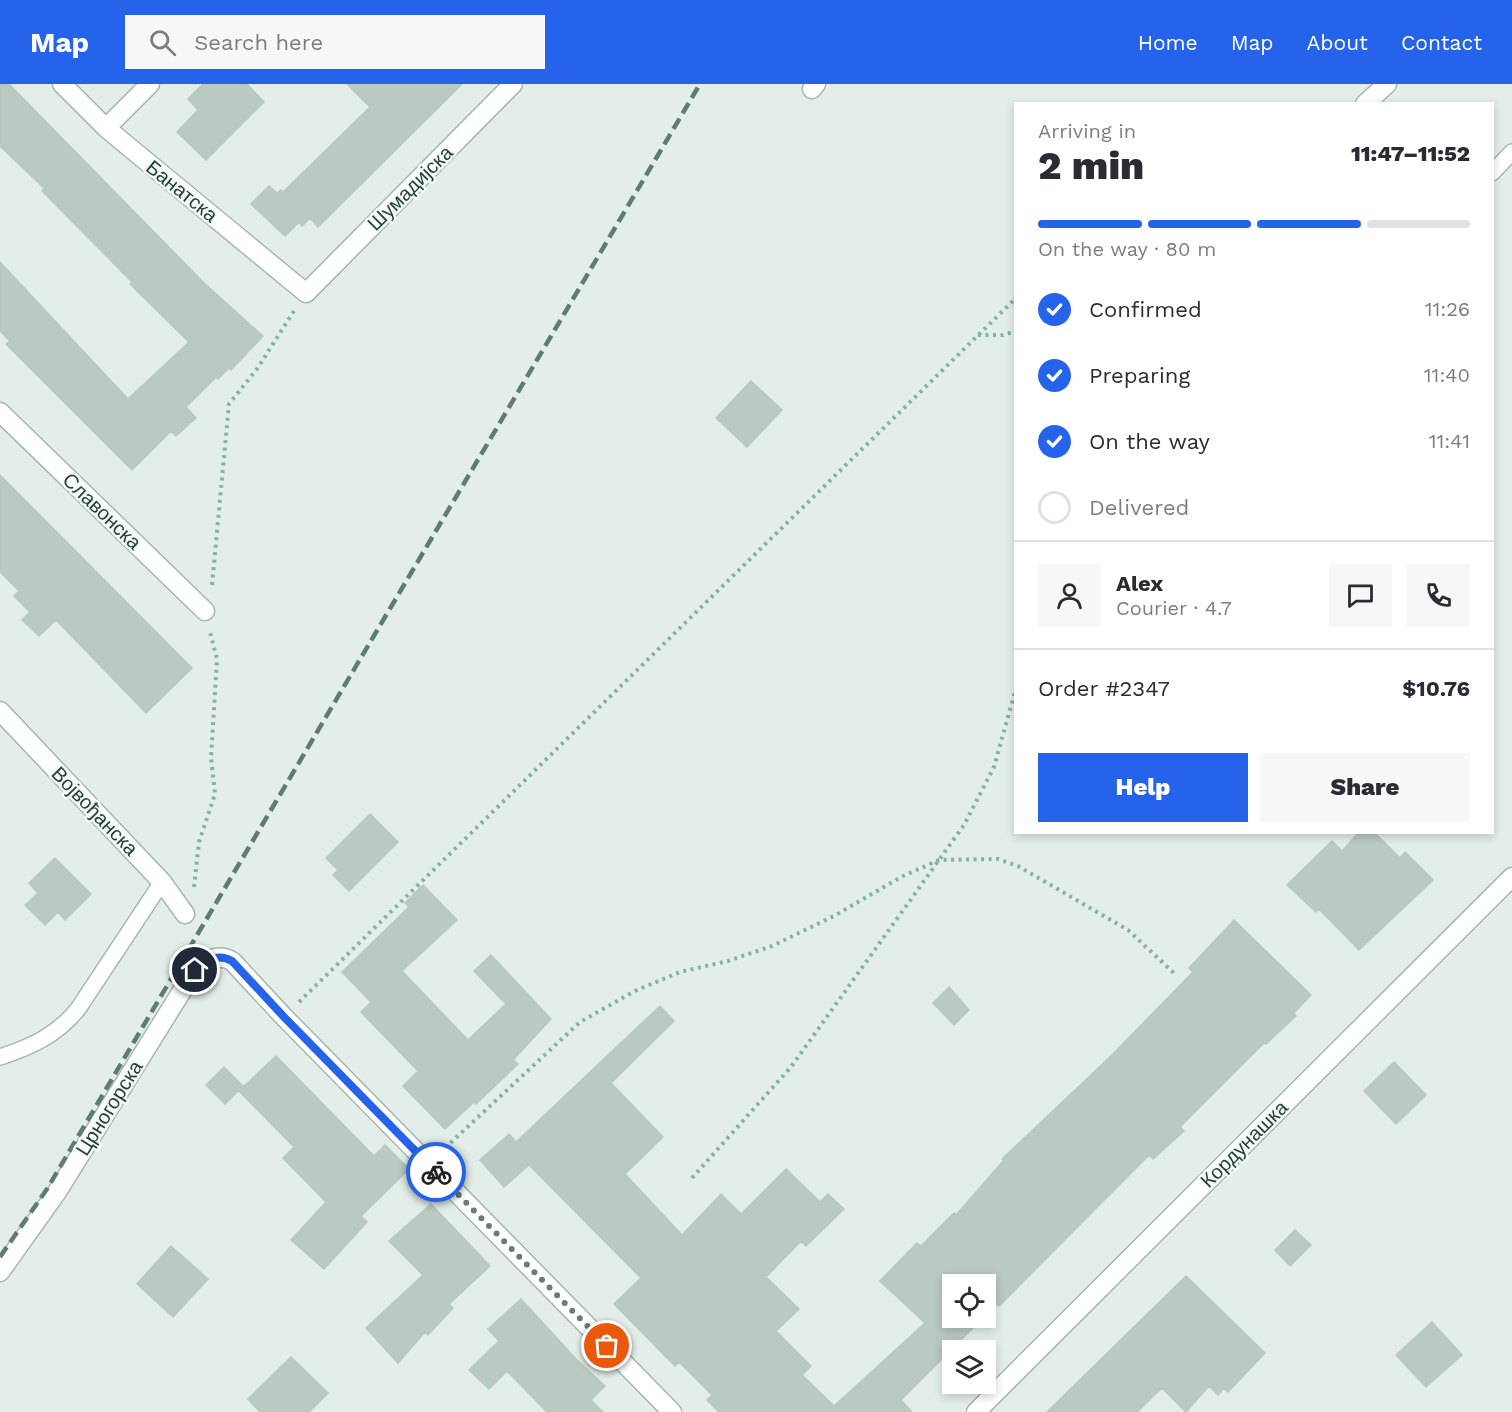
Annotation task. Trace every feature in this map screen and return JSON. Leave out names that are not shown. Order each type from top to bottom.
[{"type":"street","name":"Банатска","points":[[62,84],[106,128],[306,293]]},
{"type":"street","points":[[106,128],[150,84]]},
{"type":"street","name":"Шумадијска","points":[[306,293],[513,84]]},
{"type":"street","points":[[1367,102],[1387,84]]},
{"type":"street","name":"Славонска","points":[[0,412],[205,611]]},
{"type":"street","name":"Војвођанска","points":[[0,711],[162,882],[185,914]]},
{"type":"street","name":"Кордунашка","points":[[976,1412],[1512,877]]},
{"type":"street","name":"Црногорска","points":[[0,1272],[57,1192],[195,970],[212,959],[225,957],[232,961],[284,1017]]},
{"type":"street","points":[[284,1017],[672,1412]]},
{"type":"lane","points":[[1494,171],[1512,152]]},
{"type":"lane","points":[[0,1058],[43,1040],[65,1025],[162,882]]},
{"type":"path","points":[[284,1017],[1014,300]]},
{"type":"path","points":[[978,335],[1003,335],[1014,332]]},
{"type":"path","points":[[692,1178],[791,1067],[964,825],[994,766],[1014,695]]},
{"type":"path","points":[[428,1163],[580,1022],[635,991],[680,972],[728,961],[772,946],[834,916],[901,877],[939,860],[998,859],[1018,866],[1128,930],[1176,975]]},
{"type":"building","points":[[0,84],[9,84],[205,284],[263,336],[231,370],[229,368],[218,379],[216,377],[186,407],[196,418],[176,436],[171,431],[132,470],[6,344],[10,341],[0,331],[0,262],[128,399],[189,342],[130,284],[132,282],[42,191],[44,188],[0,146]]},
{"type":"building","points":[[203,84],[247,84],[264,102],[206,160],[177,132],[198,110],[188,99]]},
{"type":"building","points":[[347,84],[462,84],[318,227],[310,218],[302,226],[299,222],[285,236],[251,204],[269,186],[277,193],[281,190],[283,192],[370,107]]},
{"type":"building","points":[[751,381],[782,410],[747,447],[716,418]]},
{"type":"building","points":[[0,475],[192,668],[146,713],[56,620],[39,636],[22,620],[30,612],[14,596],[19,591],[0,572]]},
{"type":"building","points":[[370,814],[398,842],[349,891],[333,875],[338,870],[326,858]]},
{"type":"building","points":[[1357,834],[1376,834],[1400,858],[1405,852],[1433,880],[1359,950],[1319,909],[1316,912],[1287,885],[1332,841],[1342,851]]},
{"type":"building","points":[[55,858],[91,894],[65,920],[58,912],[45,925],[25,905],[38,893],[29,883]]},
{"type":"building","points":[[423,885],[457,920],[402,971],[468,1040],[506,1004],[474,971],[491,955],[551,1019],[513,1060],[518,1064],[476,1104],[474,1102],[445,1129],[403,1086],[418,1071],[361,1012],[371,1002],[342,972],[409,907],[405,903]]},
{"type":"building","points":[[1234,920],[1311,995],[1294,1013],[1296,1016],[1266,1044],[1264,1043],[1180,1127],[1184,1131],[1153,1159],[1149,1155],[999,1306],[996,1304],[996,1274],[942,1274],[942,1328],[973,1328],[961,1340],[942,1340],[942,1359],[901,1400],[912,1412],[719,1412],[707,1400],[712,1395],[679,1362],[675,1366],[614,1304],[641,1278],[529,1165],[504,1187],[480,1160],[509,1134],[516,1142],[660,1006],[674,1021],[611,1083],[663,1137],[625,1174],[682,1235],[721,1194],[741,1214],[786,1169],[820,1202],[828,1194],[844,1209],[806,1246],[801,1241],[766,1277],[799,1309],[776,1331],[811,1366],[802,1375],[834,1406],[925,1323],[880,1281],[917,1243],[921,1246],[954,1213],[956,1215],[1004,1160],[1002,1159],[1112,1055],[1193,972],[1189,968]]},
{"type":"building","points":[[949,987],[969,1010],[954,1025],[933,1003]]},
{"type":"building","points":[[276,1056],[374,1156],[385,1145],[409,1169],[361,1216],[367,1222],[324,1269],[291,1240],[326,1202],[283,1158],[294,1147],[239,1091]]},
{"type":"building","points":[[1394,1062],[1426,1095],[1396,1124],[1364,1091]]},
{"type":"building","points":[[224,1067],[243,1086],[225,1104],[206,1085]]},
{"type":"building","points":[[431,1204],[490,1266],[449,1304],[453,1308],[428,1335],[425,1332],[398,1363],[366,1328],[423,1275],[389,1241]]},
{"type":"building","points":[[1295,1230],[1311,1245],[1290,1266],[1275,1250]]},
{"type":"building","points":[[171,1246],[208,1279],[173,1317],[137,1284]]},
{"type":"building","points":[[1186,1276],[1265,1353],[1228,1392],[1224,1388],[1218,1395],[1209,1386],[1186,1412],[1162,1388],[1137,1412],[1047,1412]]},
{"type":"building","points":[[521,1299],[577,1360],[605,1386],[591,1400],[603,1412],[547,1412],[507,1371],[489,1389],[469,1370],[499,1341],[488,1329]]},
{"type":"building","points":[[1432,1322],[1462,1355],[1426,1387],[1396,1355]]},
{"type":"building","points":[[291,1357],[328,1393],[309,1412],[260,1412],[248,1399]]},
{"type":"railway","points":[[0,1257],[47,1189],[700,84]]},
{"type":"way so far","points":[[436,1172],[607,1346]]},
{"type":"route","points":[[195,970],[202,963],[212,959],[225,957],[232,961],[436,1172]]}]
